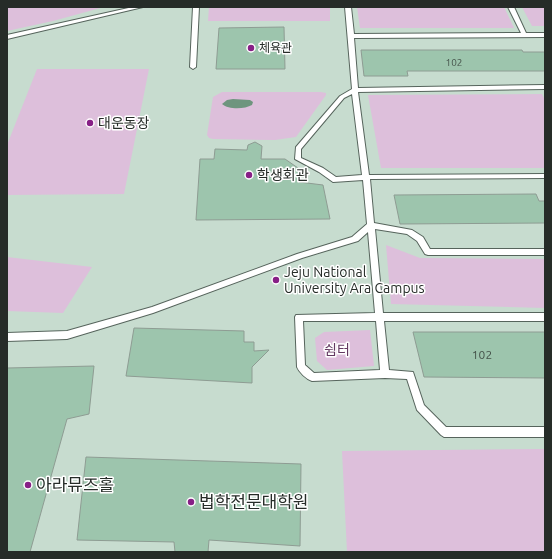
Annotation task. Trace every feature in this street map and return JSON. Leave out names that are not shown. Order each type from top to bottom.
[{"type":"lane","points":[[7,38],[140,7]]},
{"type":"lane","points":[[193,67],[196,7]]},
{"type":"lane","points":[[348,7],[352,36],[355,90],[366,177],[385,374]]},
{"type":"lane","points":[[511,7],[524,36]]},
{"type":"lane","points":[[352,36],[545,35]]},
{"type":"lane","points":[[545,87],[355,90],[342,97],[298,149],[298,159],[321,170],[335,180],[366,177],[545,176]]},
{"type":"lane","points":[[370,225],[409,232],[420,239],[428,252],[545,252]]},
{"type":"lane","points":[[7,337],[67,336],[152,310],[300,256],[354,239],[370,225]]},
{"type":"lane","points":[[545,317],[299,317],[301,367],[312,377],[385,374],[410,376],[420,407],[444,432],[545,432]]},
{"type":"shaded area","name":"Jeju National University Ara Campus","points":[[7,7],[545,7],[545,552],[7,552]]},
{"type":"shaded area","points":[[227,100],[250,100],[253,102],[252,105],[241,108],[233,108],[222,104]]},
{"type":"green space","points":[[7,7],[104,7],[53,21],[7,31]]},
{"type":"green space","points":[[209,7],[330,7],[330,21],[208,21]]},
{"type":"green space","points":[[357,7],[504,7],[514,28],[360,28]]},
{"type":"green space","points":[[522,7],[545,7],[545,26],[532,26]]},
{"type":"green space","name":"대운동장","points":[[37,69],[149,69],[124,194],[7,195],[7,145]]},
{"type":"green space","points":[[222,92],[321,92],[326,93],[326,95],[296,137],[275,140],[213,139],[209,138],[207,135],[213,97]]},
{"type":"green space","points":[[542,94],[545,100],[545,168],[381,168],[368,95]]},
{"type":"green space","points":[[386,245],[420,258],[545,259],[545,308],[391,304]]},
{"type":"green space","points":[[7,257],[92,267],[63,313],[7,311]]},
{"type":"green space","name":"쉼터","points":[[370,330],[374,366],[327,370],[317,361],[315,338],[324,332]]},
{"type":"green space","points":[[545,449],[545,552],[347,552],[342,451]]},
{"type":"building","name":"체육관","points":[[284,27],[285,69],[216,69],[219,28]]},
{"type":"building","points":[[361,50],[522,50],[523,52],[545,52],[545,71],[407,71],[408,76],[364,76]]},
{"type":"building","name":"학생회관","points":[[255,142],[262,146],[261,159],[285,159],[298,168],[299,182],[323,185],[330,219],[196,220],[200,159],[214,159],[215,149],[247,150],[248,145]]},
{"type":"building","points":[[536,194],[539,201],[545,201],[545,223],[400,224],[394,195]]},
{"type":"building","points":[[134,328],[244,331],[244,342],[254,342],[254,351],[269,350],[252,367],[252,383],[126,376]]},
{"type":"building","points":[[413,332],[545,332],[545,378],[424,377]]},
{"type":"building","name":"아라뮤즈홀","points":[[94,366],[89,414],[67,419],[30,552],[7,552],[7,368]]},
{"type":"building","name":"법학전문대학원","points":[[86,457],[301,464],[300,546],[209,540],[208,552],[175,552],[174,542],[77,540]]},
{"type":"place","name":"체육관","points":[[251,48]]},
{"type":"place","name":"대운동장","points":[[90,123]]},
{"type":"place","name":"학생회관","points":[[249,175]]},
{"type":"place","name":"Jeju National University Ara Campus","points":[[276,280]]},
{"type":"place","name":"아라뮤즈홀","points":[[28,485]]},
{"type":"place","name":"법학전문대학원","points":[[191,502]]}]
